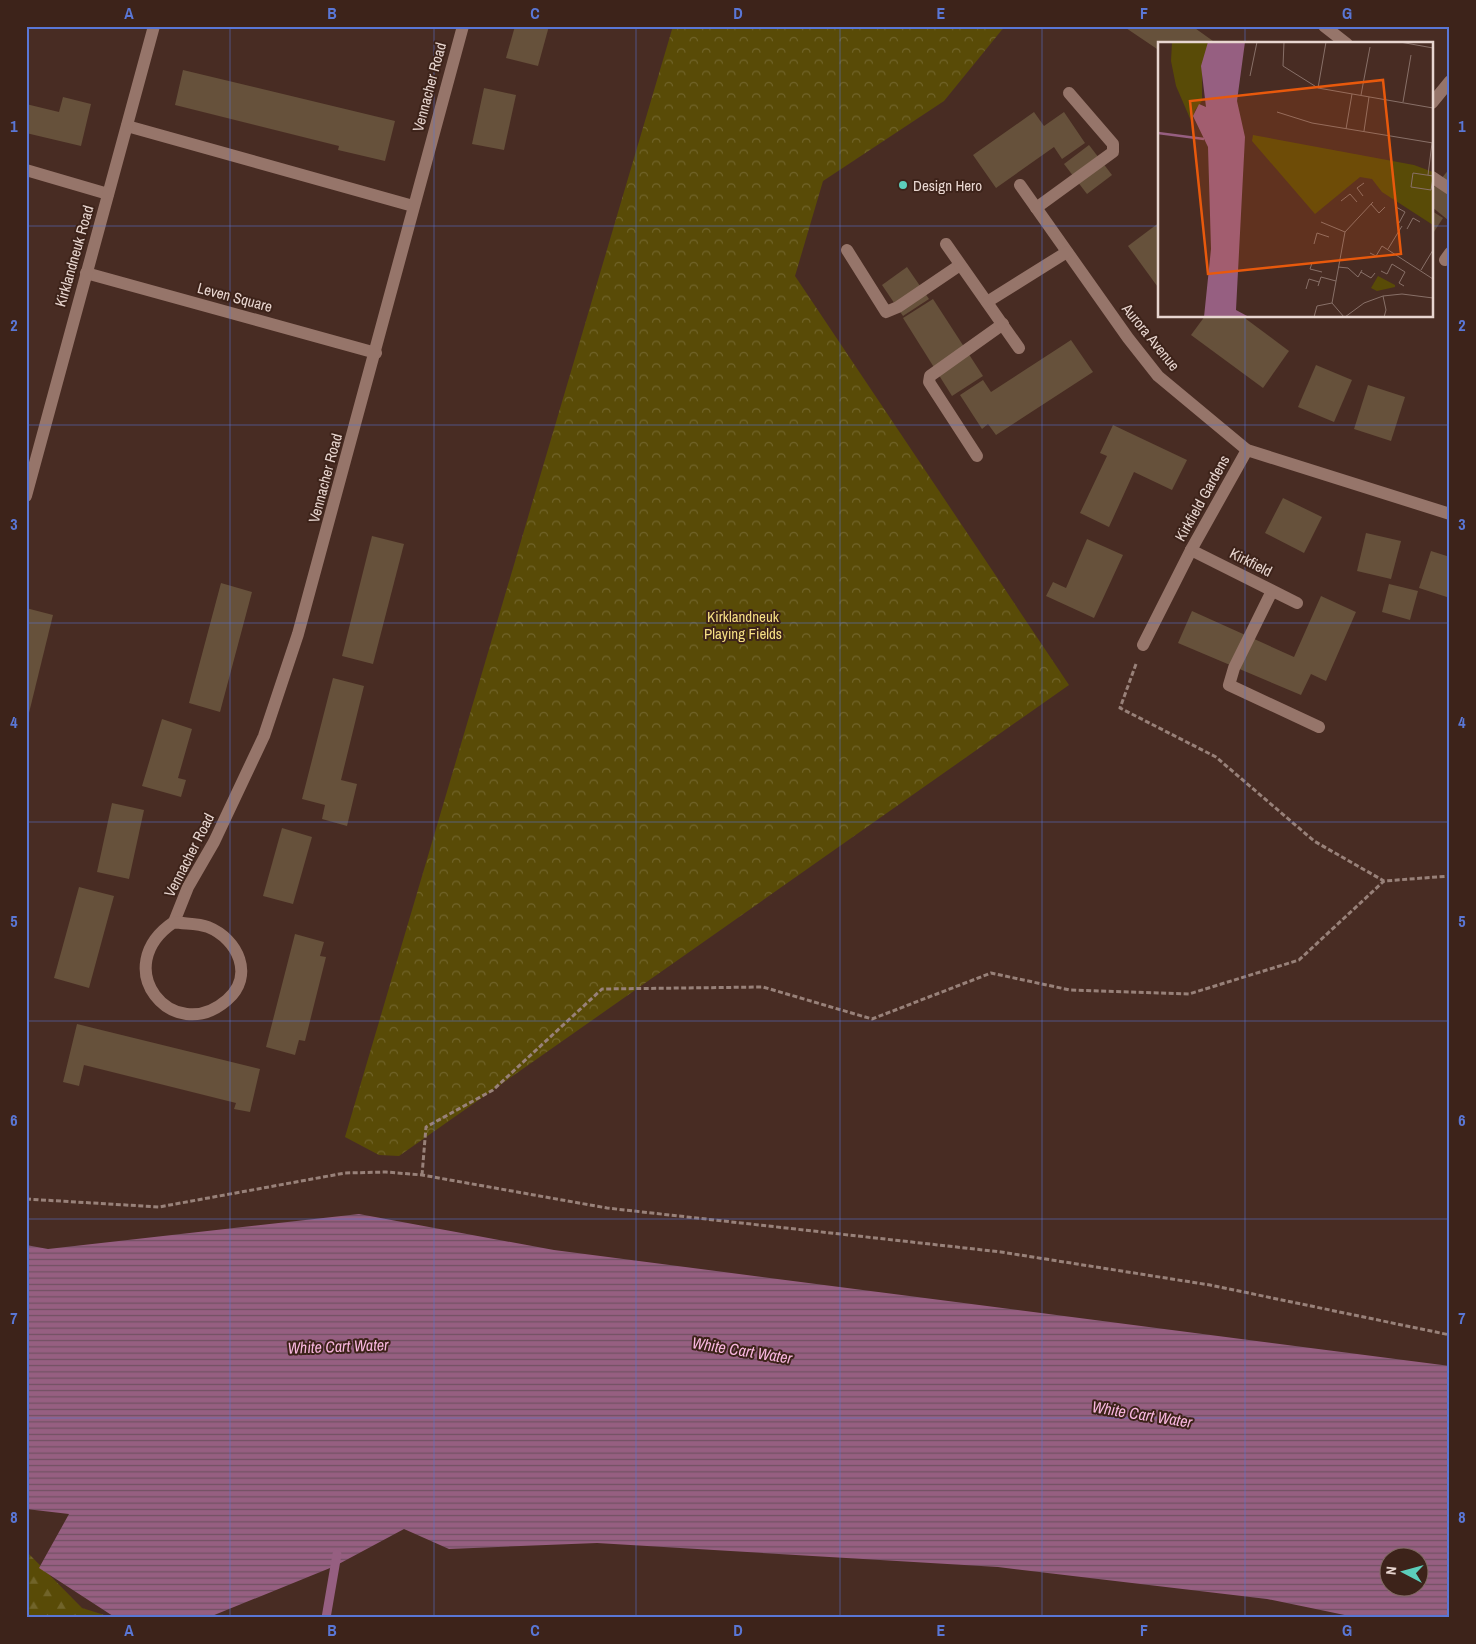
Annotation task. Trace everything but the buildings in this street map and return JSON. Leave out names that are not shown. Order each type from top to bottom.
[{"type":"street","name":"Kirklandneuk Road","points":[[26,496],[154,26]]},
{"type":"street","name":"Vennacher Road","points":[[174,922],[208,927],[232,943],[240,956],[238,983],[230,997],[218,1007],[204,1013],[188,1014],[173,1010],[160,1001],[150,989],[145,974],[146,958],[151,943],[161,931],[174,922],[188,888],[214,842],[264,736],[298,634],[376,353],[413,206],[462,26]]},
{"type":"street","points":[[1324,26],[1344,42]]},
{"type":"street","points":[[1434,101],[1450,82]]},
{"type":"street","points":[[1036,208],[1113,152],[1113,144],[1069,93]]},
{"type":"street","points":[[127,126],[413,206]]},
{"type":"street","points":[[26,170],[108,194]]},
{"type":"street","points":[[1434,178],[1450,189]]},
{"type":"street","name":"Aurora Avenue","points":[[1020,185],[1158,376],[1247,450]]},
{"type":"street","points":[[946,244],[1019,348]]},
{"type":"street","points":[[847,250],[886,312],[898,307],[960,265]]},
{"type":"street","points":[[987,302],[1067,252]]},
{"type":"street","name":"Leven Square","points":[[86,273],[376,353]]},
{"type":"street","points":[[977,456],[929,382],[930,376],[1003,324]]},
{"type":"street","name":"Kirkfield Gardens","points":[[1143,645],[1191,550],[1247,450],[1450,514]]},
{"type":"street","name":"Kirkfield","points":[[1191,550],[1297,603]]},
{"type":"street","points":[[1272,591],[1234,668],[1228,685],[1319,728]]},
{"type":"path","points":[[1143,645],[1120,708],[1216,758],[1314,841],[1384,881],[1450,876]]},
{"type":"path","points":[[422,1175],[426,1127],[493,1090],[602,989],[764,987],[872,1019],[991,973],[1070,990],[1189,994],[1299,960],[1384,881]]},
{"type":"path","points":[[26,1199],[159,1206],[346,1173],[386,1172],[422,1175],[607,1208],[1000,1252],[1058,1261],[1210,1285],[1450,1335]]},
{"type":"green space","name":"Kirklandneuk Playing Fields","points":[[673,26],[1005,26],[944,101],[823,181],[795,276],[1069,685],[399,1156],[379,1155],[345,1137]]},
{"type":"green space","points":[[26,1551],[82,1608],[114,1618],[26,1618]]},
{"type":"water","name":"White Cart Water","points":[[359,1214],[554,1250],[1450,1366],[1450,1618],[1359,1618],[1267,1599],[998,1567],[597,1543],[449,1549],[404,1529],[335,1566],[207,1618],[116,1618],[39,1568],[69,1514],[26,1509],[26,1245],[48,1249]]},
{"type":"waterway","points":[[326,1618],[337,1554]]},
{"type":"place","name":"Design Hero","points":[[903,185]]}]
